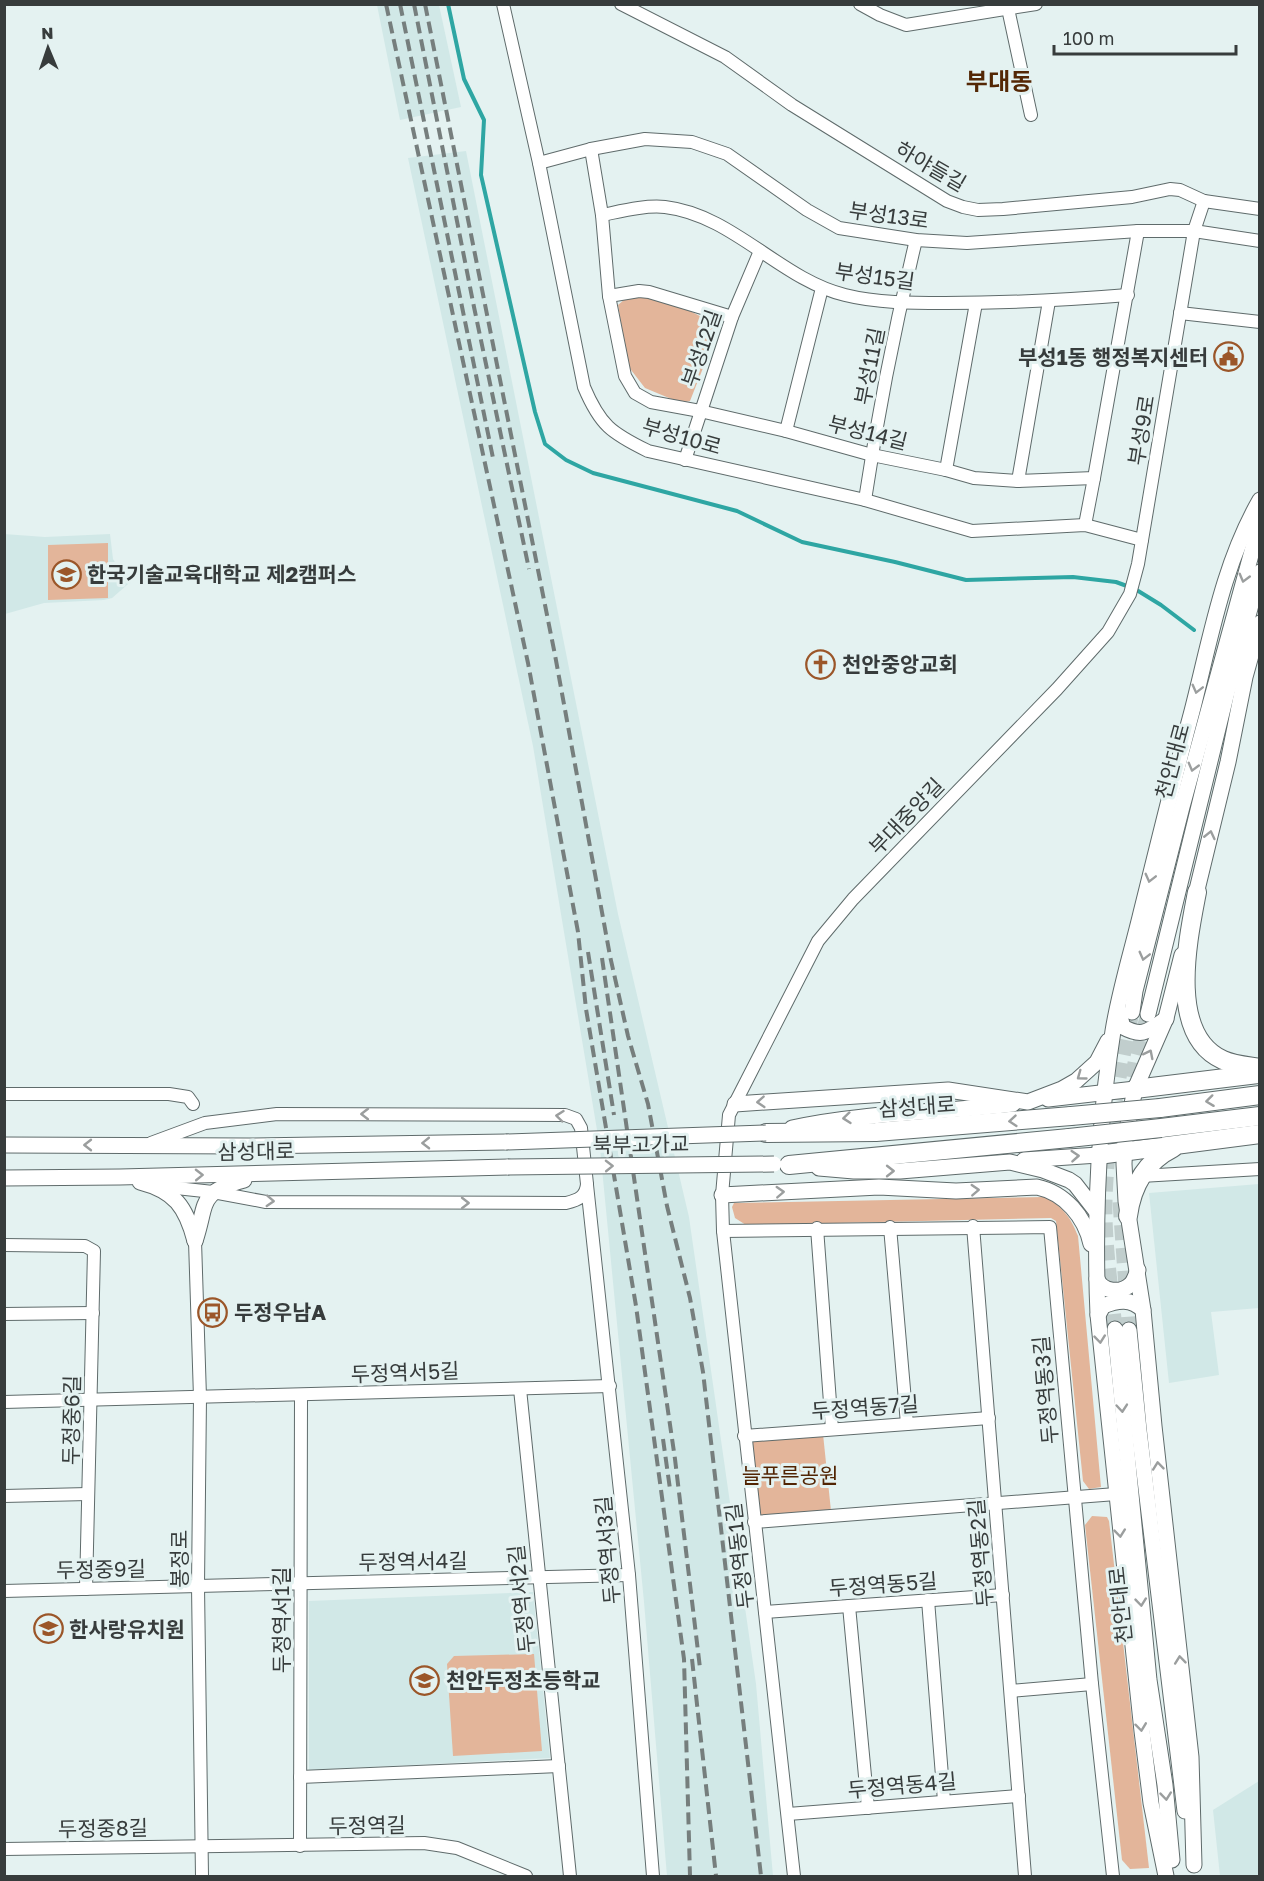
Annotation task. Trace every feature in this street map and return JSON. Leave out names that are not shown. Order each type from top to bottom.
[{"type":"highway","points":[[1197,892],[1190,927],[1185,988],[1191,1024],[1198,1040],[1222,1060],[1260,1068]]},
{"type":"highway","points":[[1135,1089],[1260,1074]]},
{"type":"highway","name":"삼성대로","points":[[766,1133],[876,1132],[1160,1108],[1260,1095]]},
{"type":"highway","points":[[782,1165],[1069,1138],[1260,1116]]},
{"type":"highway","points":[[1098,1155],[1260,1134]]},
{"type":"highway","points":[[1128,1216],[1130,1198],[1150,1163],[1160,1154],[1182,1144]]},
{"type":"main road","points":[[1166,1018],[1145,1032],[1139,1033],[1123,1027],[1215,616],[1241,537],[1260,500]]},
{"type":"main road","name":"천안대로","points":[[1125,1011],[1135,991],[1182,807],[1260,522]]},
{"type":"main road","name":"천안대로","points":[[1148,1014],[1226,696],[1260,572]]},
{"type":"main road","points":[[1195,1871],[1191,1757],[1143,1310],[1128,1216],[1125,1139],[1135,1089],[1166,1018],[1228,762],[1245,678],[1260,623]]},
{"type":"main road","points":[[1028,1102],[1062,1089],[1090,1070],[1097,1062],[1113,1029],[1125,1011]]},
{"type":"main road","points":[[1113,1029],[1104,1093],[1095,1211],[1098,1315],[1142,1731],[1152,1803],[1166,1876]]},
{"type":"main road","points":[[732,1109],[948,1090],[1028,1102],[1135,1089]]},
{"type":"main road","name":"북부고가교","points":[[506,1142],[766,1133],[831,1119],[961,1110],[1028,1102]]},
{"type":"main road","name":"삼성대로","points":[[4,1145],[249,1146],[506,1142]]},
{"type":"main road","name":"북부고가교","points":[[508,1167],[782,1165],[854,1171],[900,1171],[1098,1155]]},
{"type":"main road","points":[[1010,1162],[1043,1170],[1069,1180],[1075,1184],[1095,1211]]},
{"type":"main road","name":"삼성대로","points":[[4,1178],[508,1167]]},
{"type":"main road","points":[[195,1241],[200,1215],[213,1192],[223,1186],[265,1174]]},
{"type":"main road","points":[[120,1177],[158,1186],[174,1197],[184,1211],[195,1241]]},
{"type":"main road","points":[[722,1195],[879,1188],[956,1191],[1045,1188],[1074,1208],[1082,1219],[1095,1260]]},
{"type":"main road","points":[[1097,1279],[1103,1288],[1120,1290],[1129,1286],[1138,1270]]},
{"type":"main road","points":[[1098,1315],[1103,1306],[1118,1301],[1134,1303],[1143,1310]]},
{"type":"main road","name":"천안대로","points":[[1173,1876],[1129,1488],[1122,1330],[1139,1430],[1177,1759],[1195,1871]]},
{"type":"street","name":"부성10로","points":[[503,4],[540,164],[584,387],[594,410],[607,426],[627,441],[648,451],[865,500],[972,531],[1085,525],[1143,540]]},
{"type":"street","name":"하야들길","points":[[621,4],[725,57],[792,105],[929,190],[963,207],[978,210],[1003,209],[1132,197],[1170,189],[1180,190],[1204,201],[1260,208]]},
{"type":"street","points":[[860,4],[906,25],[1036,4]]},
{"type":"street","points":[[1008,7],[1031,115]]},
{"type":"street","name":"부성13로","points":[[540,164],[591,149],[645,139],[692,142],[727,154],[807,210],[839,228],[916,240],[967,243],[1138,231],[1194,231],[1260,241]]},
{"type":"street","name":"부성14길","points":[[591,149],[602,215],[609,296],[625,376],[635,393],[651,402],[786,431],[872,455],[974,478],[1018,481],[1094,478]]},
{"type":"street","name":"부성9로","points":[[1138,564],[1194,231],[1204,201]]},
{"type":"street","name":"부성15길","points":[[602,215],[634,209],[665,207],[690,214],[719,225],[822,288],[847,295],[901,303],[1049,301],[1128,295]]},
{"type":"street","points":[[1085,525],[1138,231]]},
{"type":"street","name":"부성11길","points":[[865,500],[901,303],[916,240]]},
{"type":"street","name":"부성12길","points":[[685,460],[732,317],[760,251]]},
{"type":"street","points":[[786,431],[822,288]]},
{"type":"street","points":[[609,296],[649,291],[732,317]]},
{"type":"street","points":[[1018,481],[1049,301]]},
{"type":"street","points":[[946,470],[976,303]]},
{"type":"street","points":[[1180,313],[1260,322]]},
{"type":"street","name":"부대중앙길","points":[[732,1109],[818,941],[853,898],[1058,689],[1108,632],[1130,594],[1138,564]]},
{"type":"street","points":[[4,1094],[169,1094],[188,1097],[193,1104]]},
{"type":"street","name":"두정역동1길","points":[[732,1109],[722,1195],[723,1231],[794,1876]]},
{"type":"street","name":"두정역서3길","points":[[147,1145],[205,1124],[277,1114],[565,1115],[576,1119],[581,1128],[592,1221],[629,1575],[652,1876]]},
{"type":"street","points":[[1141,1176],[1260,1169]]},
{"type":"street","points":[[566,1203],[578,1200],[586,1192],[587,1184]]},
{"type":"street","points":[[158,1186],[213,1192],[266,1202],[566,1203],[581,1206],[592,1221]]},
{"type":"street","name":"두정역동2길","points":[[974,1226],[1025,1876]]},
{"type":"street","points":[[890,1227],[907,1424]]},
{"type":"street","name":"두정역동3길","points":[[723,1231],[890,1227],[1050,1227],[1092,1684],[1113,1876]]},
{"type":"street","points":[[817,1228],[832,1429]]},
{"type":"street","name":"봉정로","points":[[195,1241],[200,1397],[198,1586],[202,1876]]},
{"type":"street","name":"두정중6길","points":[[4,1245],[85,1246],[94,1251],[86,1589]]},
{"type":"street","points":[[4,1314],[93,1313]]},
{"type":"street","name":"두정역서5길","points":[[4,1402],[610,1386]]},
{"type":"street","name":"두정역서2길","points":[[520,1389],[570,1876]]},
{"type":"street","name":"두정역서1길","points":[[300,1846],[301,1395]]},
{"type":"street","name":"두정역동7길","points":[[744,1436],[989,1418]]},
{"type":"street","points":[[4,1496],[88,1494]]},
{"type":"street","points":[[754,1522],[1116,1494]]},
{"type":"street","name":"두정역서4길","points":[[198,1586],[629,1575]]},
{"type":"street","name":"두정중9길","points":[[4,1591],[198,1586]]},
{"type":"street","name":"두정역동5길","points":[[765,1612],[1003,1595]]},
{"type":"street","points":[[928,1600],[944,1801]]},
{"type":"street","points":[[849,1606],[868,1808]]},
{"type":"street","points":[[1011,1691],[1092,1684]]},
{"type":"street","points":[[300,1777],[558,1766]]},
{"type":"street","name":"두정역동4길","points":[[788,1815],[1019,1796]]},
{"type":"street","name":"두정역길","points":[[202,1845],[300,1846],[423,1843],[457,1848],[526,1876]]},
{"type":"street","name":"두정중8길","points":[[4,1849],[202,1845]]},
{"type":"shaded area","points":[[377,5],[439,5],[461,107],[400,120]]},
{"type":"shaded area","points":[[466,151],[618,914],[689,1217],[756,1684],[773,1876],[667,1876],[644,1602],[600,1148],[533,746],[408,158]]},
{"type":"shaded area","name":"한국기술교육대학교 제2캠퍼스","points":[[4,534],[45,537],[110,534],[113,559],[120,571],[135,578],[112,598],[44,603],[5,614]]},
{"type":"shaded area","points":[[1259,1184],[1259,1308],[1211,1312],[1219,1375],[1169,1383],[1149,1193]]},
{"type":"shaded area","name":"천안두정초등학교","points":[[533,1592],[550,1758],[309,1770],[309,1601]]},
{"type":"shaded area","points":[[1259,1781],[1259,1876],[1220,1876],[1213,1810]]},
{"type":"green space","points":[[640,295],[692,312],[718,330],[690,401],[681,403],[645,388],[628,366],[618,305],[625,299]]},
{"type":"green space","points":[[108,543],[108,598],[48,600],[48,545]]},
{"type":"green space","points":[[1046,1197],[1066,1214],[1078,1236],[1101,1487],[1089,1489],[1083,1481],[1056,1221],[1051,1218],[746,1225],[735,1218],[732,1207],[734,1203]]},
{"type":"green space","name":"늘푸른공원","points":[[823,1434],[831,1511],[757,1517],[749,1439]]},
{"type":"green space","points":[[1092,1516],[1107,1517],[1109,1521],[1149,1868],[1130,1869],[1122,1860],[1085,1525]]},
{"type":"green space","points":[[534,1654],[542,1751],[453,1756],[447,1664],[454,1656]]},
{"type":"waterway","points":[[448,4],[464,79],[484,120],[481,175],[535,412],[545,444],[566,460],[593,473],[737,511],[802,542],[966,580],[1073,577],[1116,582],[1135,589],[1194,630]]},
{"type":"tunnel","points":[[1115,1329],[1106,1232],[1106,1176],[1114,1105],[1132,1012]]},
{"type":"tunnel","points":[[1128,1100],[1148,1014]]},
{"type":"tunnel","points":[[1120,1202],[1129,1330]]},
{"type":"railway","points":[[386,4],[528,663],[578,932],[586,1009],[636,1306],[684,1659],[690,1876]]},
{"type":"railway","points":[[400,4],[493,458]]},
{"type":"railway","points":[[414,4],[529,569]]},
{"type":"railway","points":[[425,4],[555,655],[610,956],[628,1036],[648,1104],[667,1206],[690,1298],[703,1372],[761,1876]]},
{"type":"railway","points":[[588,952],[614,1115]]},
{"type":"railway","points":[[602,958],[675,1459],[700,1668]]},
{"type":"railway","points":[[663,1439],[670,1489]]},
{"type":"railway","points":[[692,1659],[716,1876]]},
{"type":"place","name":"부성1동 행정복지센터","points":[[1229,357]]},
{"type":"place","name":"한국기술교육대학교 제2캠퍼스","points":[[66,574]]},
{"type":"place","name":"천안중앙교회","points":[[821,664]]},
{"type":"place","name":"두정우남A","points":[[213,1312]]},
{"type":"place","name":"한사랑유치원","points":[[48,1629]]},
{"type":"place","name":"천안두정초등학교","points":[[425,1680]]},
{"type":"district","name":"부대동","points":[[999,80]]}]
